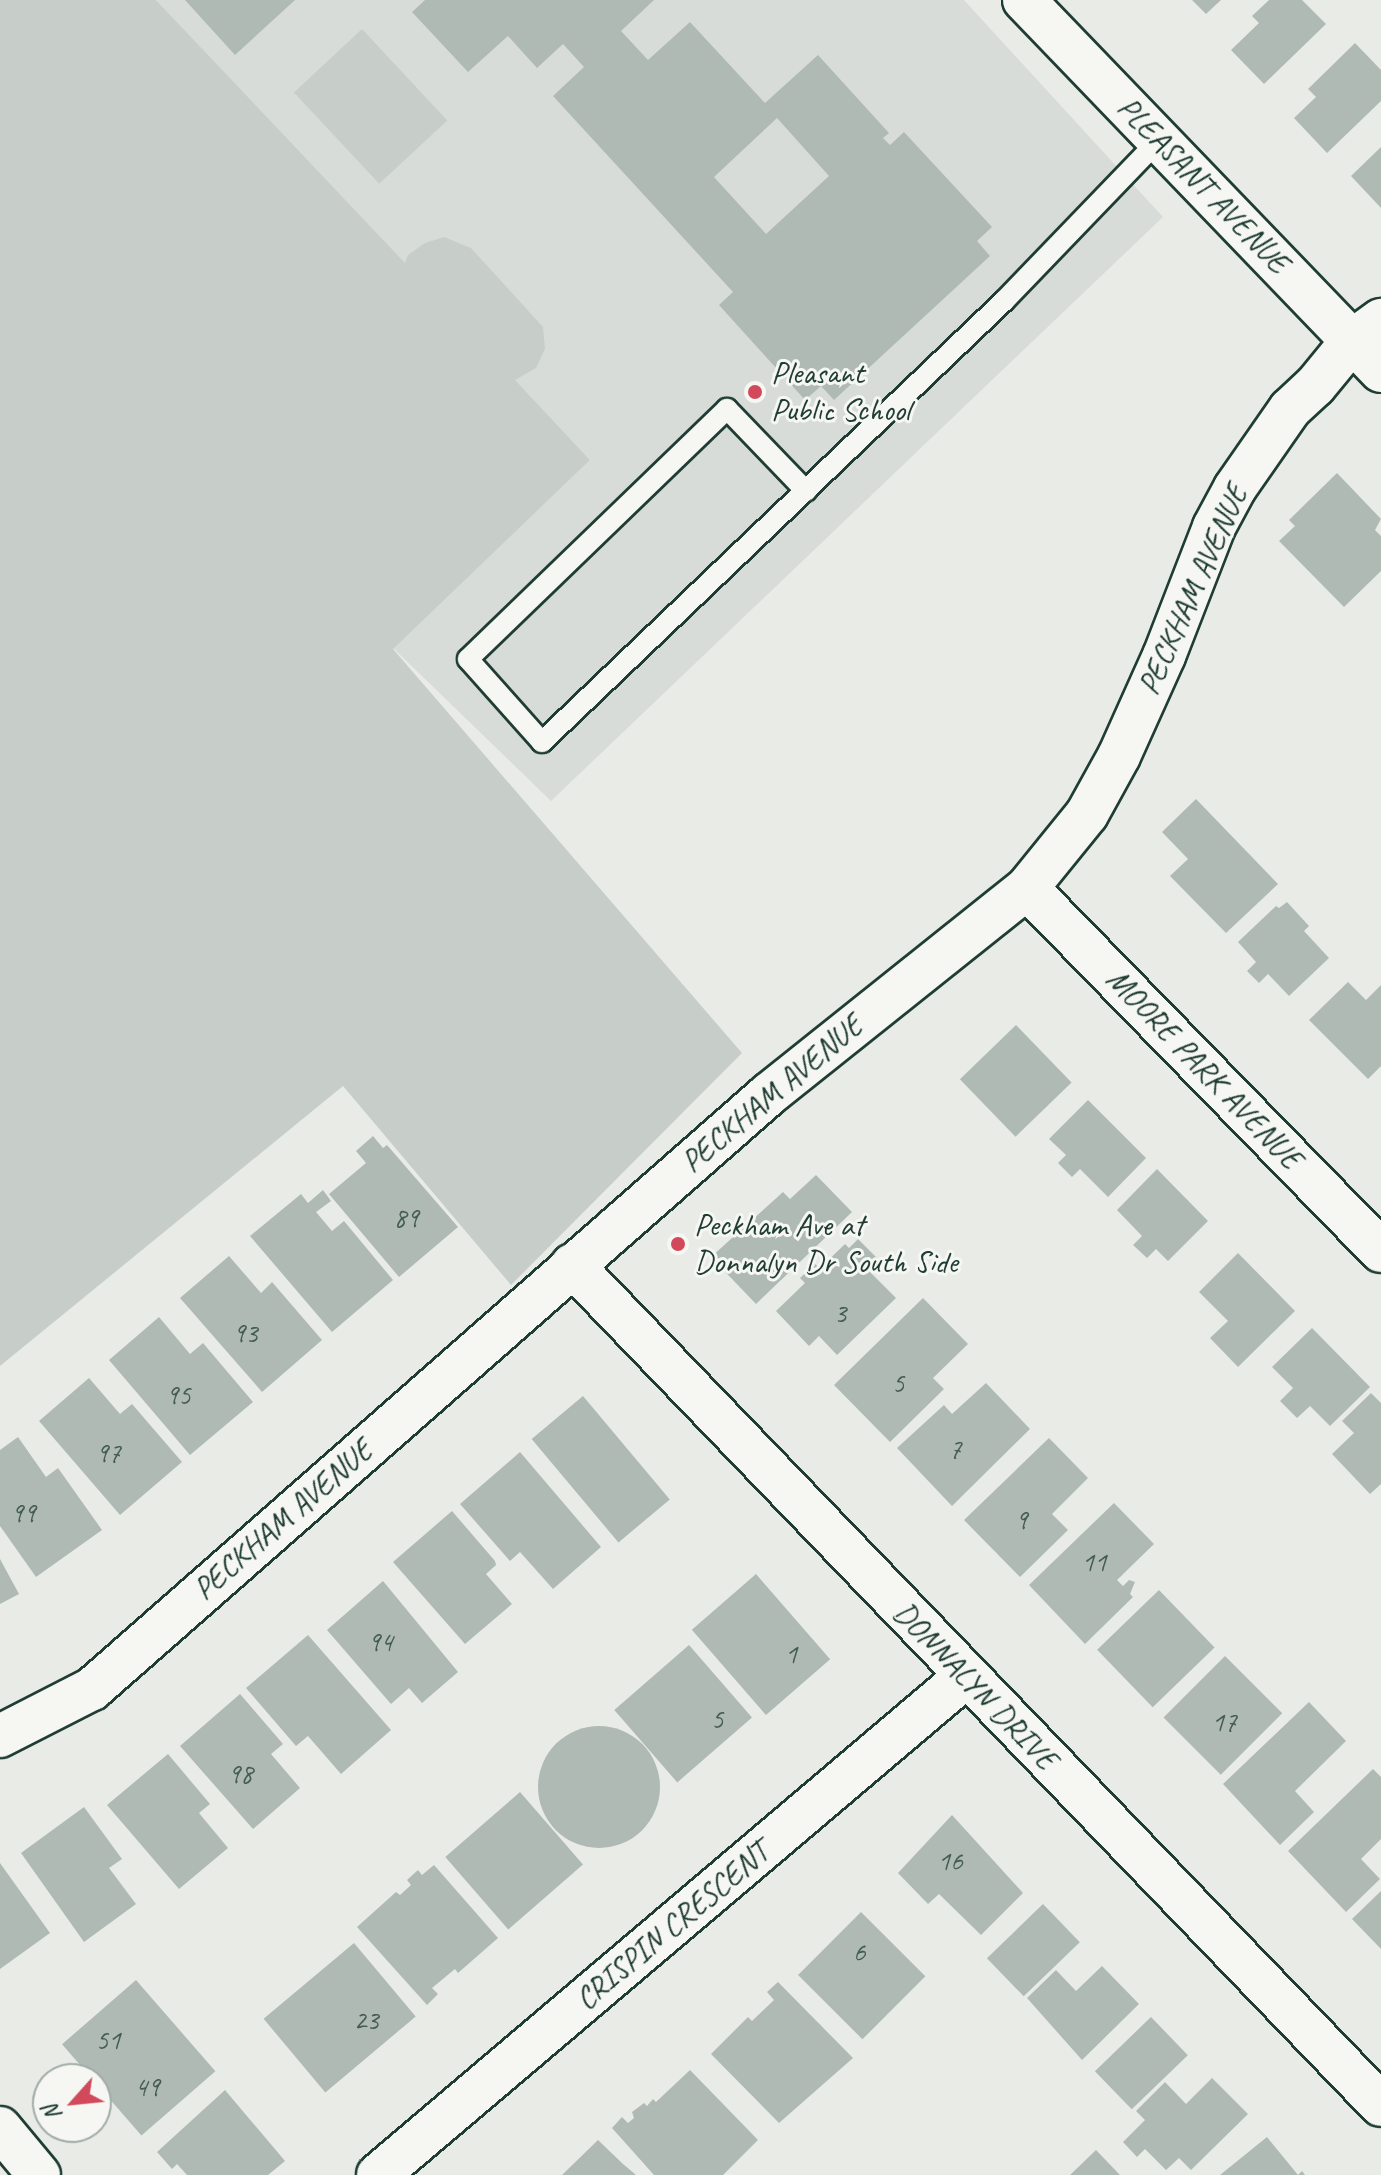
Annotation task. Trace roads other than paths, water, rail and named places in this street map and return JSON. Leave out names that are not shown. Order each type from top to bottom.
[{"type":"street","name":"PLEASANT AVENUE","points":[[1024,0],[1159,140],[1366,330],[1381,371]]},
{"type":"street","name":"PECKHAM AVENUE","points":[[0,1736],[92,1689],[769,1094],[1027,888],[1087,814],[1119,756],[1164,656],[1198,564],[1235,488],[1290,409],[1366,330]]},
{"type":"street","name":"MOORE PARK AVENUE","points":[[1027,888],[1381,1251]]},
{"type":"street","name":"DONNALYN DRIVE","points":[[572,1265],[965,1677],[1381,2105]]},
{"type":"street","name":"CRISPIN CRESCENT","points":[[378,2175],[965,1677]]},
{"type":"street","points":[[0,2128],[39,2175]]},
{"type":"lane","points":[[806,491],[727,409],[468,659],[542,742],[806,491],[1040,267],[1159,140]]},
{"type":"place","name":"Pleasant Public School","points":[[755,392]]},
{"type":"place","name":"Peckham Ave at Donnalyn Dr South Side","points":[[678,1244]]}]
